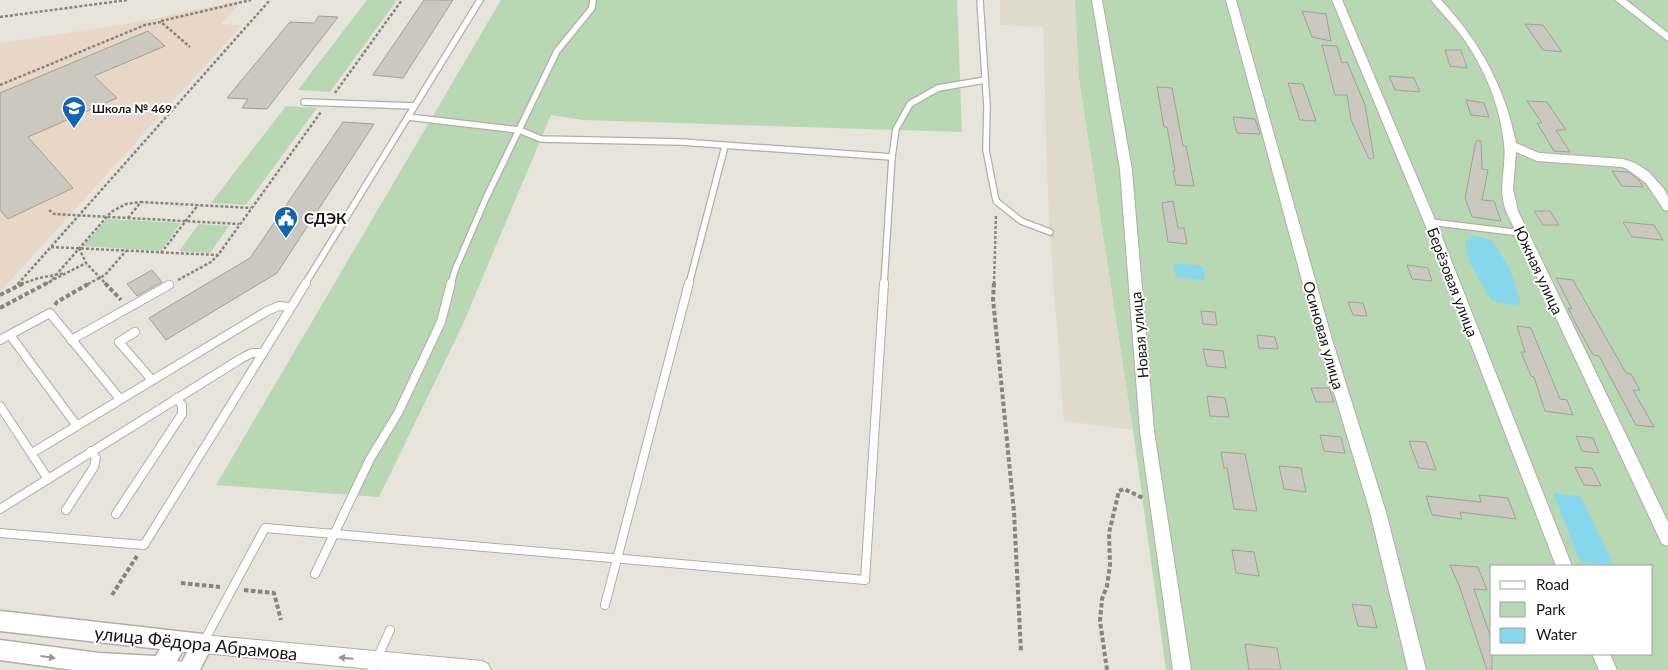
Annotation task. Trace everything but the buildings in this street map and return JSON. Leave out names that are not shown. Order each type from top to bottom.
[{"type":"street","name":"Новая улица","points":[[1097,0],[1126,170],[1147,431],[1182,670]]},
{"type":"street","name":"Осиновая улица","points":[[1230,0],[1324,336],[1378,512],[1417,670]]},
{"type":"street","name":"Берёзовая улица","points":[[1337,0],[1430,222],[1564,565]]},
{"type":"street","name":"Южная улица","points":[[1436,0],[1450,14],[1488,67],[1502,104],[1510,145],[1507,192],[1521,233],[1668,539]]},
{"type":"street","points":[[1620,0],[1668,38]]},
{"type":"street","points":[[1510,145],[1536,157],[1623,163],[1636,167],[1656,186],[1668,206]]},
{"type":"street","name":"улица Фёдора Абрамова","points":[[0,621],[374,665],[482,670]]},
{"type":"street","points":[[161,669],[176,642]]},
{"type":"street","points":[[188,670],[202,644]]},
{"type":"street","name":"улица Фёдора Абрамова","points":[[0,650],[99,664],[188,670]]},
{"type":"street","points":[[1601,655],[1608,670]]},
{"type":"lane","points":[[0,533],[144,545],[480,0]]},
{"type":"lane","points":[[315,574],[370,459],[398,414],[441,322],[456,270],[486,198],[557,52],[592,8],[593,0]]},
{"type":"lane","points":[[980,0],[987,106],[986,150],[996,201],[1021,221],[1050,232]]},
{"type":"lane","points":[[202,644],[264,528],[617,560],[866,580],[892,157],[896,129],[910,104],[938,88],[985,80]]},
{"type":"lane","points":[[304,102],[414,106]]},
{"type":"lane","points":[[408,117],[519,130],[541,138],[681,142],[892,157]]},
{"type":"lane","points":[[605,605],[725,146]]},
{"type":"lane","points":[[1430,222],[1521,233]]},
{"type":"lane","points":[[71,340],[169,285]]},
{"type":"lane","points":[[32,453],[267,311],[279,306],[290,307]]},
{"type":"lane","points":[[0,340],[50,313],[120,400]]},
{"type":"lane","points":[[135,332],[119,342],[152,380]]},
{"type":"lane","points":[[10,334],[76,426]]},
{"type":"lane","points":[[0,509],[242,358],[252,353],[263,352]]},
{"type":"lane","points":[[116,514],[182,414],[182,405],[176,398]]},
{"type":"lane","points":[[0,406],[48,479]]},
{"type":"lane","points":[[66,510],[94,467],[96,458],[91,451]]},
{"type":"lane","points":[[374,665],[390,630]]},
{"type":"path","points":[[0,17],[127,0]]},
{"type":"path","points":[[0,86],[145,25],[251,0]]},
{"type":"path","points":[[18,285],[270,0]]},
{"type":"path","points":[[169,285],[211,262],[218,255],[402,0]]},
{"type":"path","points":[[161,22],[190,47]]},
{"type":"path","points":[[996,201],[992,299],[1014,512],[1021,652]]},
{"type":"path","points":[[49,282],[106,217],[118,207],[126,204],[141,202],[251,208]]},
{"type":"path","points":[[128,218],[141,202]]},
{"type":"path","points":[[161,252],[198,205]]},
{"type":"path","points":[[49,210],[54,214],[240,224]]},
{"type":"path","points":[[51,247],[218,255]]},
{"type":"path","points":[[79,248],[86,263],[128,308]]},
{"type":"path","points":[[50,313],[57,302],[105,275],[127,250]]},
{"type":"path","points":[[0,308],[86,263]]},
{"type":"path","points":[[0,295],[18,285],[68,272]]},
{"type":"path","points":[[1107,670],[1100,621],[1102,600],[1107,586],[1110,565],[1109,533],[1119,491],[1124,489],[1137,496]]},
{"type":"path","points":[[112,595],[144,545]]},
{"type":"shaded area","name":"Школа № 469","points":[[242,0],[221,24],[242,25],[0,292],[0,43],[134,23]]},
{"type":"shaded area","points":[[1000,0],[1075,0],[1079,78],[1133,430],[1064,421],[1049,224],[1043,27],[1000,25]]},
{"type":"green space","points":[[367,0],[397,0],[330,92],[298,90]]},
{"type":"green space","points":[[501,0],[957,0],[962,132],[583,120],[551,115],[463,324],[379,497],[216,485]]},
{"type":"green space","points":[[1075,0],[1668,0],[1668,670],[1166,670],[1133,430],[1079,78]]},
{"type":"green space","points":[[286,106],[317,108],[246,205],[211,203]]},
{"type":"green space","points":[[107,219],[181,223],[160,251],[83,246]]},
{"type":"green space","points":[[199,224],[229,226],[210,253],[179,251]]},
{"type":"water","points":[[1472,235],[1492,240],[1511,271],[1521,304],[1511,305],[1491,300],[1469,262],[1465,242]]},
{"type":"water","points":[[1173,263],[1203,266],[1205,280],[1176,277]]},
{"type":"water","points":[[1553,493],[1580,496],[1614,565],[1597,565],[1580,561]]},
{"type":"place","name":"Школа № 469","points":[[74,129]]},
{"type":"place","name":"СДЭК","points":[[286,239]]}]
